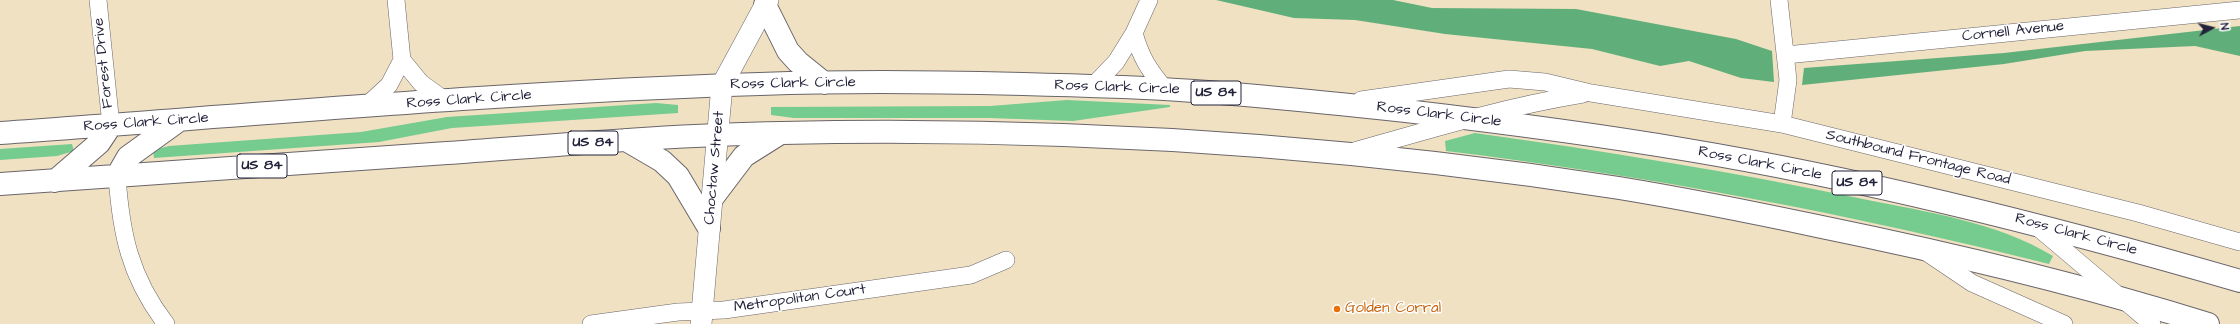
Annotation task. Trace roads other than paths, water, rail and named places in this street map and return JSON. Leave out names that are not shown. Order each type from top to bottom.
[{"type":"highway","points":[[767,3],[788,51],[798,62],[824,83]]},
{"type":"highway","name":"Ross Clark Circle","points":[[0,134],[446,101],[722,86],[933,82],[1165,89],[1337,104],[1466,118],[1690,150],[1894,191],[2031,223],[2240,281]]},
{"type":"highway","points":[[117,176],[128,157],[179,120]]},
{"type":"highway","points":[[55,181],[98,143],[111,126]]},
{"type":"highway","points":[[713,197],[744,156],[781,133]]},
{"type":"highway","name":"US 84","points":[[0,184],[626,140],[781,133],[1071,135],[1211,143],[1444,164],[1617,188],[1748,212],[1920,248],[2120,296],[2208,324]]},
{"type":"highway","points":[[626,140],[662,161],[678,176],[709,228]]},
{"type":"street","name":"Forest Drive","points":[[98,0],[111,126]]},
{"type":"street","points":[[365,107],[389,85],[402,60],[396,0]]},
{"type":"street","points":[[1093,86],[1116,62],[1134,33],[1149,0]]},
{"type":"street","points":[[1779,0],[1788,80],[1782,124]]},
{"type":"street","name":"Choctaw Street","points":[[701,317],[722,86],[767,3]]},
{"type":"street","name":"Cornell Avenue","points":[[1786,55],[2240,10]]},
{"type":"street","points":[[1134,33],[1140,54],[1149,70],[1165,89]]},
{"type":"street","points":[[402,60],[421,83],[446,101]]},
{"type":"street","name":"Southbound Frontage Road","points":[[1337,104],[1509,79],[1545,82],[1591,93],[1782,124],[2138,213],[2240,242]]},
{"type":"street","name":"Southbound Frontage Road","points":[[1342,154],[1466,118],[1528,103],[1591,93]]},
{"type":"street","points":[[117,176],[120,218],[127,250],[145,293],[166,324]]},
{"type":"street","points":[[2031,223],[2152,324]]},
{"type":"street","points":[[1920,248],[1972,283],[2064,324]]},
{"type":"street","name":"Metropolitan Court","points":[[591,324],[678,312],[701,317],[724,310],[971,275],[1006,260]]},
{"type":"place","name":"Golden Corral","points":[[1337,309]]}]
